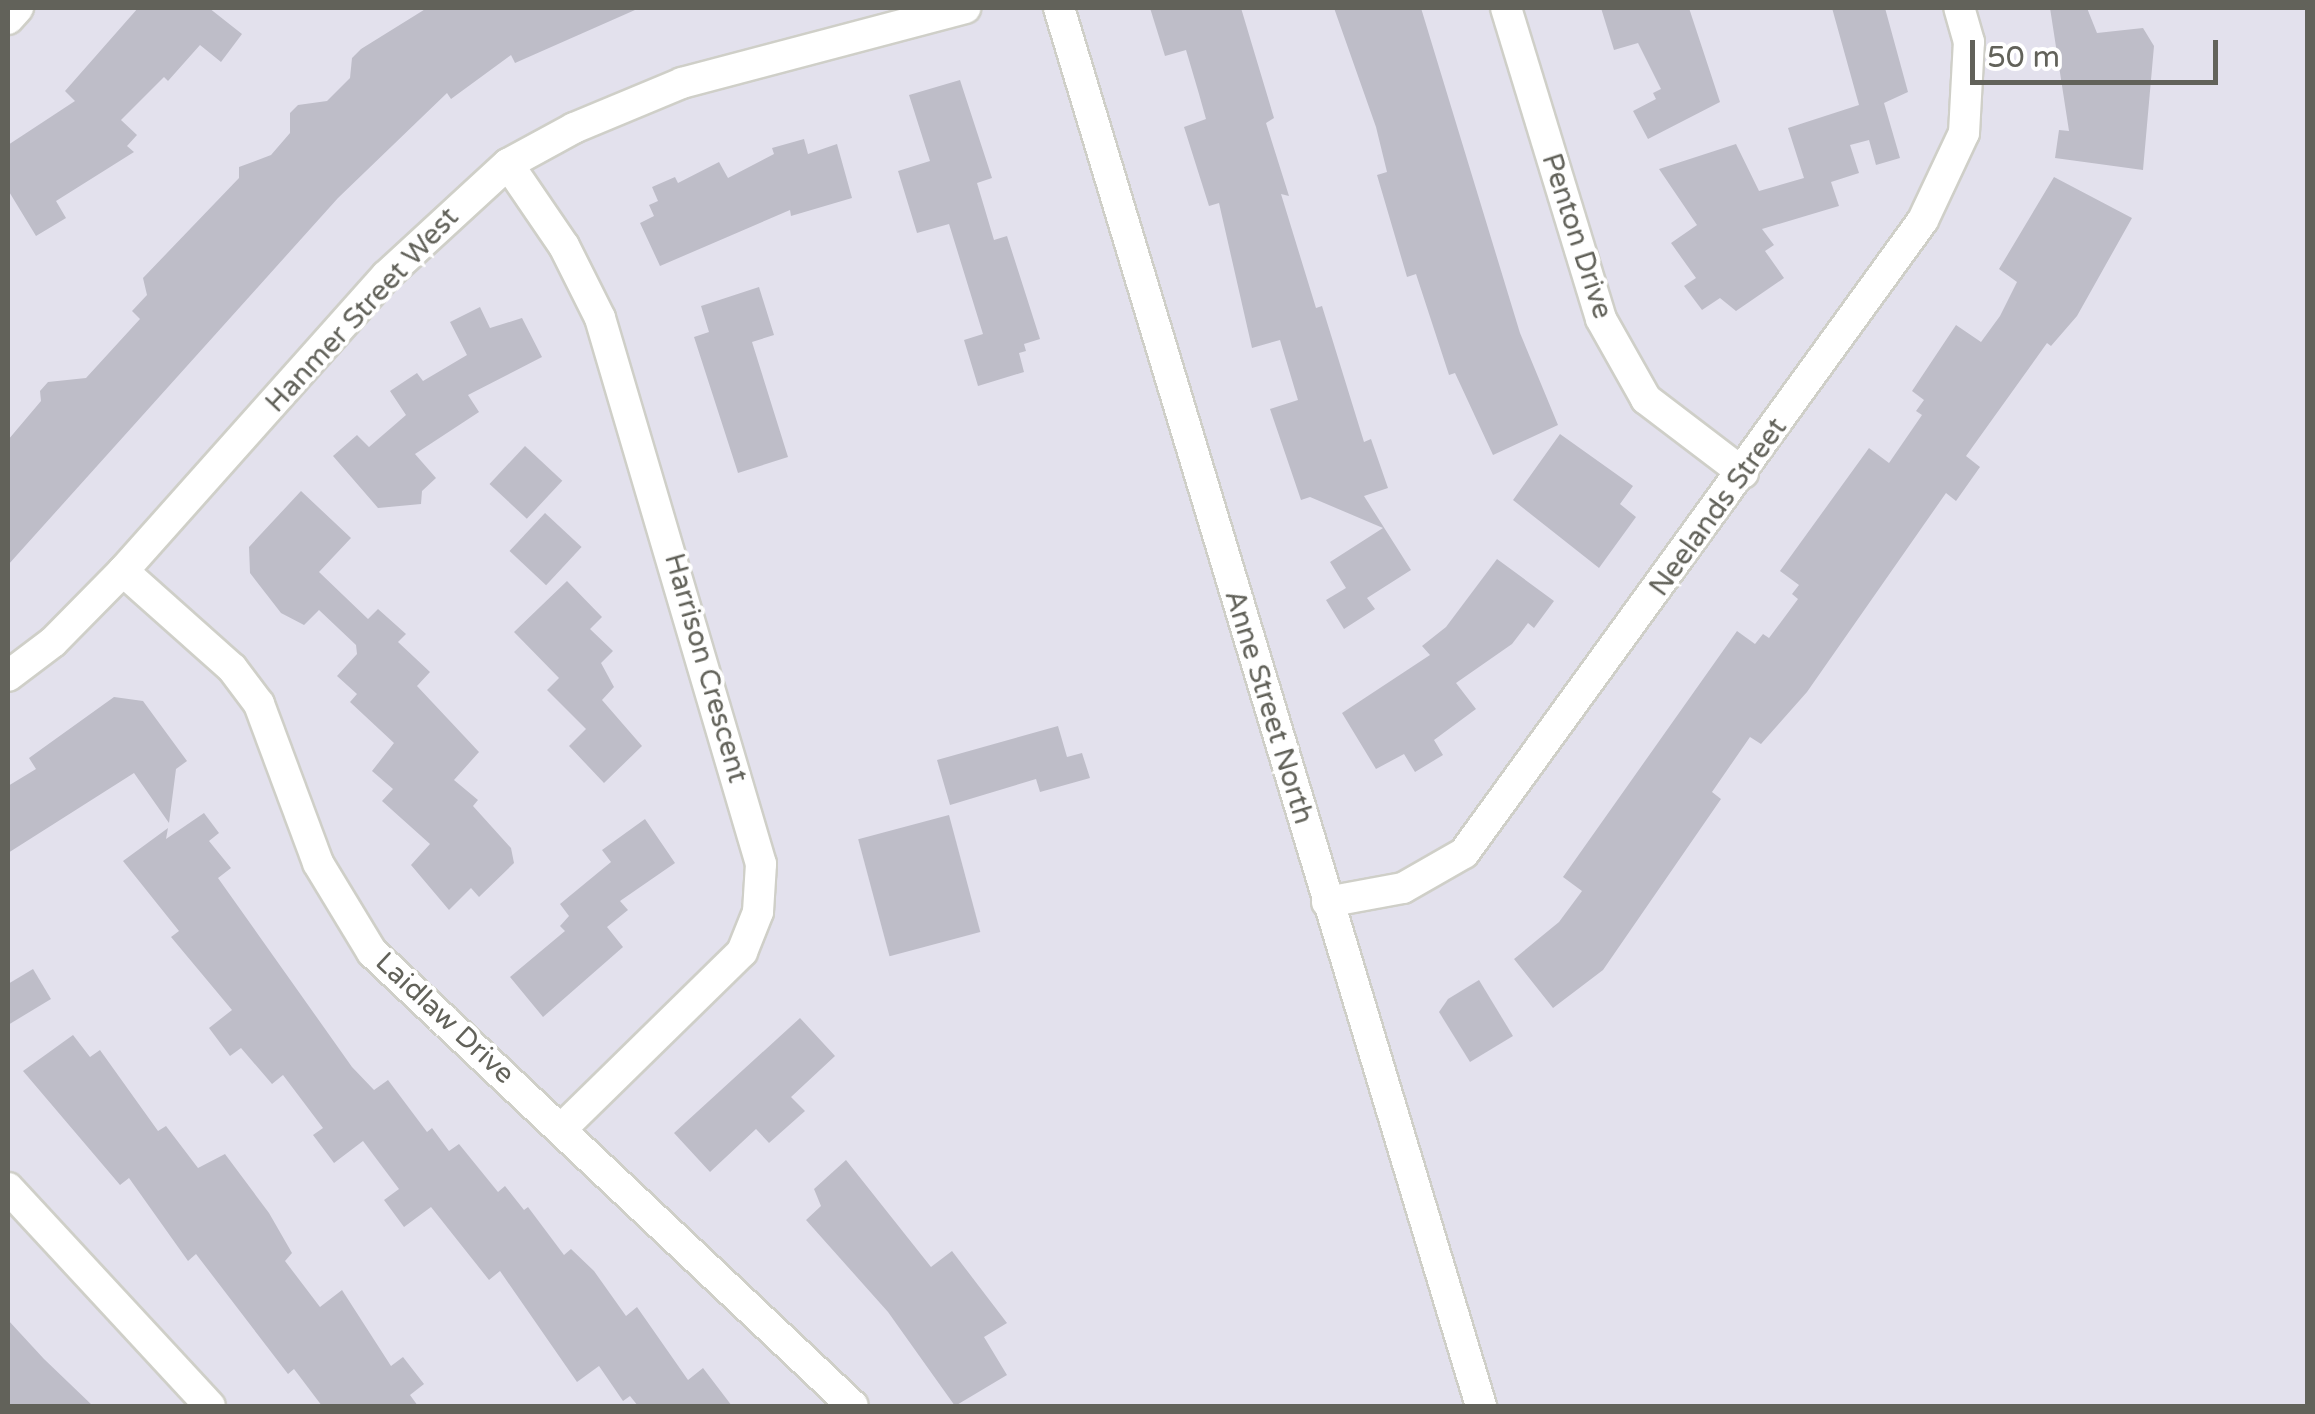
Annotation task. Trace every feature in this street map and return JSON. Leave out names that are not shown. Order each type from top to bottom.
[{"type":"street","points":[[8,19],[18,8]]},
{"type":"street","name":"Hanmer Street West","points":[[8,676],[53,642],[123,571],[386,276],[508,164],[574,128],[682,84],[965,8]]},
{"type":"street","name":"Anne Street North","points":[[1059,8],[1481,1406]]},
{"type":"street","name":"Penton Drive","points":[[1506,8],[1601,320],[1646,399],[1743,474]]},
{"type":"street","name":"Neelands Street","points":[[1327,902],[1403,888],[1464,853],[1924,220],[1964,133],[1969,42],[1958,8]]},
{"type":"street","name":"Harrison Crescent","points":[[508,164],[564,246],[600,318],[761,864],[758,912],[742,952],[564,1126]]},
{"type":"street","name":"Laidlaw Drive","points":[[123,571],[220,657],[259,704],[318,863],[372,952],[564,1126],[853,1406]]},
{"type":"street","points":[[8,1188],[210,1406]]},
{"type":"building","points":[[138,8],[209,8],[242,34],[221,62],[200,45],[168,81],[164,77],[121,120],[137,135],[127,146],[134,152],[56,201],[66,218],[36,236],[8,190],[8,145],[75,101],[65,91]]},
{"type":"building","points":[[427,8],[635,10],[515,63],[511,55],[451,99],[447,93],[338,198],[8,565],[8,440],[41,401],[40,391],[48,382],[86,378],[140,319],[132,311],[147,295],[143,278],[239,178],[239,167],[271,155],[290,133],[290,113],[298,105],[327,101],[350,78],[352,58],[361,49]]},
{"type":"building","points":[[1150,8],[1241,8],[1274,118],[1266,123],[1289,196],[1281,194],[1316,308],[1322,306],[1364,442],[1371,439],[1388,488],[1364,496],[1411,570],[1367,598],[1375,609],[1344,629],[1326,600],[1346,588],[1330,562],[1383,528],[1310,497],[1301,500],[1270,409],[1298,400],[1280,340],[1252,348],[1219,203],[1209,206],[1184,127],[1206,119],[1186,50],[1165,56]]},
{"type":"building","points":[[1334,8],[1421,8],[1520,333],[1558,425],[1493,455],[1455,373],[1449,375],[1416,274],[1407,277],[1377,175],[1387,172],[1376,127]]},
{"type":"building","points":[[1601,8],[1689,8],[1720,102],[1648,139],[1633,111],[1656,99],[1653,93],[1661,89],[1638,43],[1614,50]]},
{"type":"building","points":[[1832,8],[1885,8],[1908,92],[1884,103],[1900,158],[1876,165],[1869,140],[1850,145],[1859,173],[1831,182],[1839,206],[1762,229],[1774,245],[1765,251],[1784,278],[1736,311],[1720,298],[1702,310],[1684,286],[1696,278],[1671,243],[1697,225],[1659,169],[1736,144],[1759,191],[1804,178],[1788,128],[1859,105]]},
{"type":"building","points":[[2050,8],[2087,8],[2097,33],[2143,28],[2154,46],[2143,170],[2055,158],[2059,130],[2069,131]]},
{"type":"building","points":[[960,80],[992,178],[977,183],[994,240],[1007,236],[1040,339],[1024,344],[1026,351],[1019,353],[1024,372],[978,386],[964,340],[983,334],[949,224],[917,233],[898,171],[930,161],[909,95]]},
{"type":"building","points":[[804,139],[808,154],[837,144],[852,198],[791,216],[790,210],[660,266],[640,223],[654,216],[649,205],[658,201],[652,187],[675,177],[678,183],[719,162],[728,178],[774,154],[772,148]]},
{"type":"building","points":[[2054,177],[2132,218],[2077,316],[2051,346],[2047,343],[1966,456],[1980,467],[1956,501],[1946,493],[1807,692],[1761,744],[1750,737],[1712,792],[1721,799],[1603,970],[1553,1008],[1514,959],[1559,922],[1582,891],[1563,877],[1737,631],[1755,644],[1763,634],[1769,638],[1798,599],[1792,594],[1799,585],[1780,571],[1869,448],[1889,463],[1922,415],[1916,411],[1924,400],[1912,391],[1956,325],[1981,342],[2000,316],[2017,282],[1999,269]]},
{"type":"building","points":[[759,287],[774,335],[752,342],[788,457],[738,473],[694,337],[709,332],[701,306]]},
{"type":"building","points":[[480,307],[490,328],[522,318],[542,357],[468,395],[479,412],[415,454],[436,478],[422,491],[421,504],[378,508],[333,456],[357,435],[369,447],[406,415],[390,391],[417,373],[423,381],[467,355],[450,322]]},
{"type":"building","points":[[1560,434],[1633,486],[1620,504],[1636,517],[1599,568],[1513,500]]},
{"type":"building","points":[[525,446],[562,481],[527,519],[490,484]]},
{"type":"building","points":[[301,491],[351,538],[319,572],[368,619],[378,609],[406,634],[398,642],[430,672],[417,686],[479,752],[454,780],[478,800],[473,806],[511,848],[514,863],[479,897],[471,888],[449,910],[411,865],[430,844],[382,801],[393,789],[372,771],[394,743],[350,702],[357,694],[337,676],[357,654],[356,645],[319,610],[304,625],[281,613],[250,573],[249,547]]},
{"type":"building","points":[[545,513],[582,547],[546,585],[510,551]]},
{"type":"building","points":[[1497,559],[1554,601],[1534,628],[1528,623],[1512,644],[1456,683],[1476,709],[1434,740],[1443,755],[1415,772],[1404,754],[1376,769],[1342,713],[1430,655],[1422,646],[1446,627]]},
{"type":"building","points":[[567,581],[602,617],[590,629],[613,651],[601,663],[614,687],[602,700],[642,746],[604,783],[569,746],[586,729],[547,690],[559,678],[514,632]]},
{"type":"building","points":[[114,697],[143,701],[187,761],[176,769],[169,823],[134,773],[8,853],[8,786],[36,769],[29,758]]},
{"type":"building","points":[[1058,726],[1067,757],[1082,753],[1090,778],[1040,792],[1036,779],[950,805],[937,760]]},
{"type":"building","points":[[204,813],[219,833],[209,841],[231,868],[218,878],[352,1067],[374,1090],[388,1080],[427,1132],[432,1128],[449,1151],[459,1144],[498,1192],[505,1186],[524,1210],[528,1207],[564,1255],[571,1249],[594,1271],[626,1316],[637,1307],[688,1380],[703,1368],[732,1406],[638,1406],[630,1396],[623,1401],[599,1366],[577,1382],[500,1271],[489,1280],[431,1207],[404,1227],[384,1200],[399,1189],[363,1141],[334,1163],[313,1135],[323,1128],[283,1075],[272,1084],[241,1048],[230,1056],[209,1028],[232,1010],[171,937],[179,931],[123,861],[168,828],[166,839]]},
{"type":"building","points":[[949,815],[980,932],[890,956],[858,839]]},
{"type":"building","points":[[645,819],[675,863],[620,901],[628,910],[607,927],[623,947],[543,1017],[510,977],[565,931],[560,926],[569,916],[560,904],[611,862],[602,850]]},
{"type":"building","points":[[33,969],[51,999],[8,1025],[8,984]]},
{"type":"building","points":[[1479,980],[1513,1036],[1470,1062],[1439,1012],[1448,999]]},
{"type":"building","points":[[800,1018],[835,1056],[791,1097],[805,1111],[769,1143],[756,1129],[710,1172],[674,1133]]},
{"type":"building","points":[[73,1035],[90,1057],[100,1050],[158,1131],[166,1126],[198,1168],[225,1154],[269,1213],[292,1253],[285,1261],[320,1307],[342,1290],[391,1366],[403,1357],[424,1384],[410,1395],[418,1406],[322,1406],[294,1369],[288,1374],[196,1254],[188,1261],[129,1178],[120,1185],[23,1071]]},
{"type":"building","points":[[846,1160],[931,1267],[952,1251],[1007,1323],[984,1337],[1007,1375],[955,1406],[888,1312],[806,1220],[821,1206],[814,1189]]},
{"type":"building","points":[[8,1320],[44,1359],[93,1406],[8,1406]]}]
